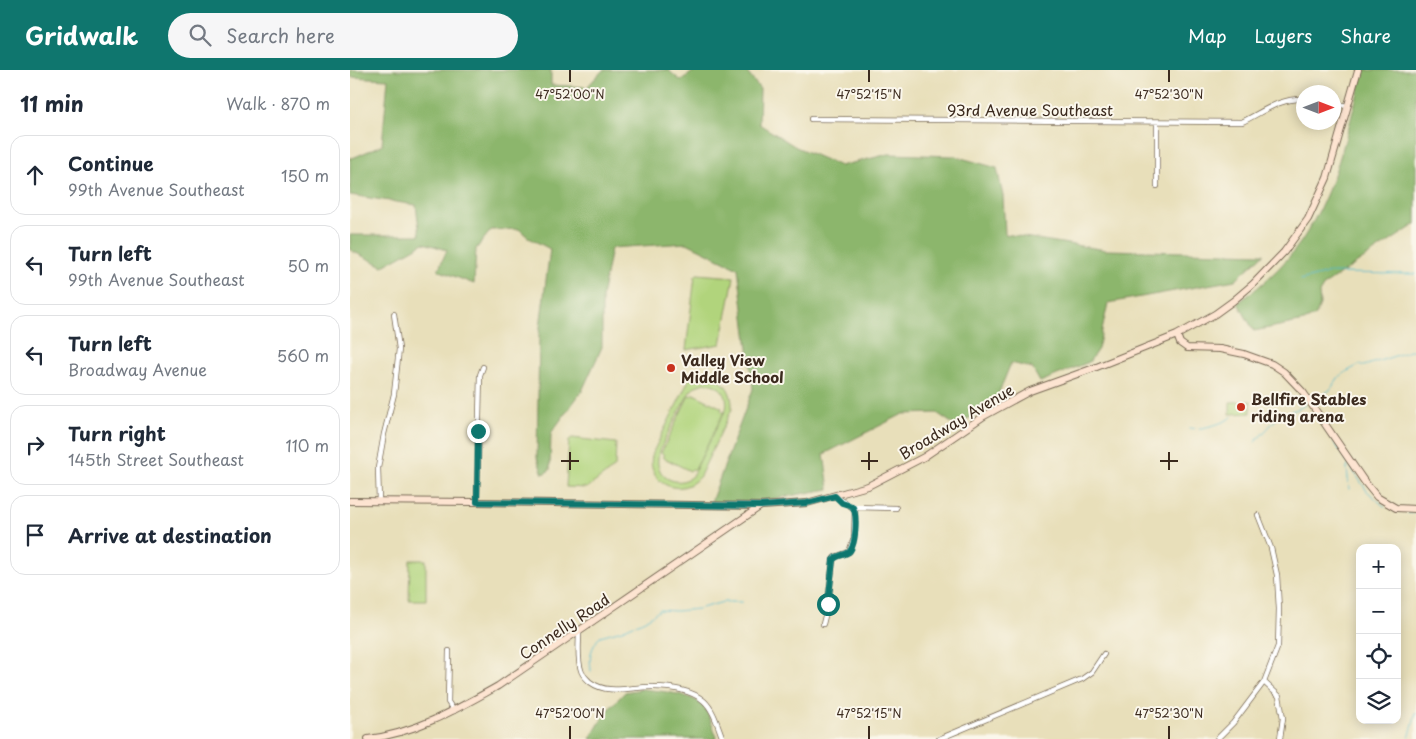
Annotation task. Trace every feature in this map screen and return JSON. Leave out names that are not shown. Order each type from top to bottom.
[{"type":"street","name":"Broadway Avenue","points":[[350,502],[761,506],[807,503],[868,486],[924,457],[984,416],[1030,391],[1177,335],[1214,314],[1253,284],[1284,252],[1308,219],[1327,178],[1358,70]]},
{"type":"street","name":"93rd Avenue Southeast","points":[[810,120],[1242,122],[1282,101],[1296,100]]},
{"type":"street","points":[[1341,105],[1348,106]]},
{"type":"street","points":[[1157,122],[1157,186]]},
{"type":"street","points":[[379,502],[378,468],[394,394],[399,349],[394,314]]},
{"type":"street","points":[[1177,335],[1180,343],[1187,348],[1220,349],[1244,354],[1272,364],[1284,372],[1303,392],[1377,497],[1396,508],[1416,509]]},
{"type":"street","points":[[477,502],[480,375],[484,367]]},
{"type":"street","points":[[835,496],[842,503],[852,506],[896,508]]},
{"type":"street","name":"Connelly Road","points":[[368,739],[407,731],[454,711],[498,686],[761,506]]},
{"type":"street","points":[[823,624],[828,604],[833,560],[835,557],[849,552],[853,544],[856,512],[852,506]]},
{"type":"street","points":[[1217,739],[1233,723],[1264,682],[1278,646],[1279,609],[1276,575],[1271,548],[1258,515]]},
{"type":"street","points":[[578,632],[580,669],[583,676],[592,683],[608,690],[654,687],[692,694],[706,702],[723,739]]},
{"type":"street","points":[[449,651],[448,702],[454,711]]},
{"type":"street","points":[[938,739],[1082,679],[1092,672],[1104,654]]},
{"type":"street","points":[[1264,682],[1279,696],[1283,718],[1280,739]]},
{"type":"green space","points":[[350,70],[551,70],[551,85],[587,87],[603,70],[668,70],[681,81],[695,70],[745,70],[760,89],[759,124],[796,147],[840,166],[889,154],[954,156],[997,168],[1003,196],[1005,234],[1106,250],[1264,254],[1235,280],[1108,303],[1098,349],[1089,362],[1040,382],[1032,368],[1011,363],[995,402],[956,426],[937,413],[903,414],[824,454],[829,489],[732,506],[711,502],[753,389],[738,268],[687,243],[611,248],[602,297],[602,347],[582,391],[551,433],[550,470],[543,474],[537,458],[539,335],[550,249],[529,238],[519,229],[491,230],[476,249],[474,284],[438,270],[447,250],[424,243],[383,266],[352,251],[350,235],[420,235],[416,205],[350,195],[350,158],[382,145],[388,79],[350,77]]},
{"type":"green space","points":[[1364,70],[1416,70],[1416,224],[1324,285],[1319,293],[1320,305],[1316,315],[1304,321],[1254,331],[1238,303],[1268,279],[1295,250],[1319,211],[1342,151]]},
{"type":"green space","points":[[697,274],[734,277],[721,344],[686,350],[695,276]]},
{"type":"green space","points":[[690,378],[712,378],[726,386],[731,397],[732,409],[700,476],[691,484],[673,487],[664,484],[657,478],[651,461],[654,450]],"holes":[[[705,383],[715,385],[725,394],[726,409],[692,476],[682,481],[668,479],[658,466],[662,445],[690,392],[696,386]]]},
{"type":"green space","points":[[694,394],[722,408],[721,411],[724,412],[695,470],[692,469],[690,471],[662,457],[664,455],[661,453],[689,395],[692,396]]},
{"type":"green space","name":"Bellfire Stables riding arena","points":[[1251,401],[1251,413],[1230,414],[1230,402]]},
{"type":"green space","points":[[572,438],[616,443],[615,467],[587,488],[566,487],[569,440]]},
{"type":"green space","points":[[410,560],[426,560],[426,600],[409,600]]},
{"type":"green space","points":[[642,689],[683,695],[698,702],[707,713],[717,739],[590,739],[606,712],[625,692]]},
{"type":"waterway","points":[[1300,280],[1328,273],[1416,274]]},
{"type":"waterway","points":[[1317,398],[1330,390],[1344,373],[1359,365],[1364,366],[1416,349]]},
{"type":"waterway","points":[[1255,442],[1281,414],[1298,409],[1306,404]]},
{"type":"waterway","points":[[1189,428],[1212,426],[1232,417]]},
{"type":"waterway","points":[[1323,426],[1367,491],[1385,507]]},
{"type":"waterway","points":[[1348,466],[1349,489]]},
{"type":"waterway","points":[[1408,513],[1416,513]]},
{"type":"waterway","points":[[591,671],[591,652],[600,636],[622,630],[645,620],[660,610],[698,609],[723,602],[742,602]]},
{"type":"waterway","points":[[1409,739],[1416,712]]},
{"type":"place","name":"Valley View Middle School","points":[[671,368]]},
{"type":"place","name":"Bellfire Stables riding arena","points":[[1241,407]]},
{"type":"route","points":[[478,431],[477,502],[761,506],[807,503],[835,496],[842,503],[855,509],[856,519],[851,549],[846,554],[835,557],[833,560],[828,604]]}]
